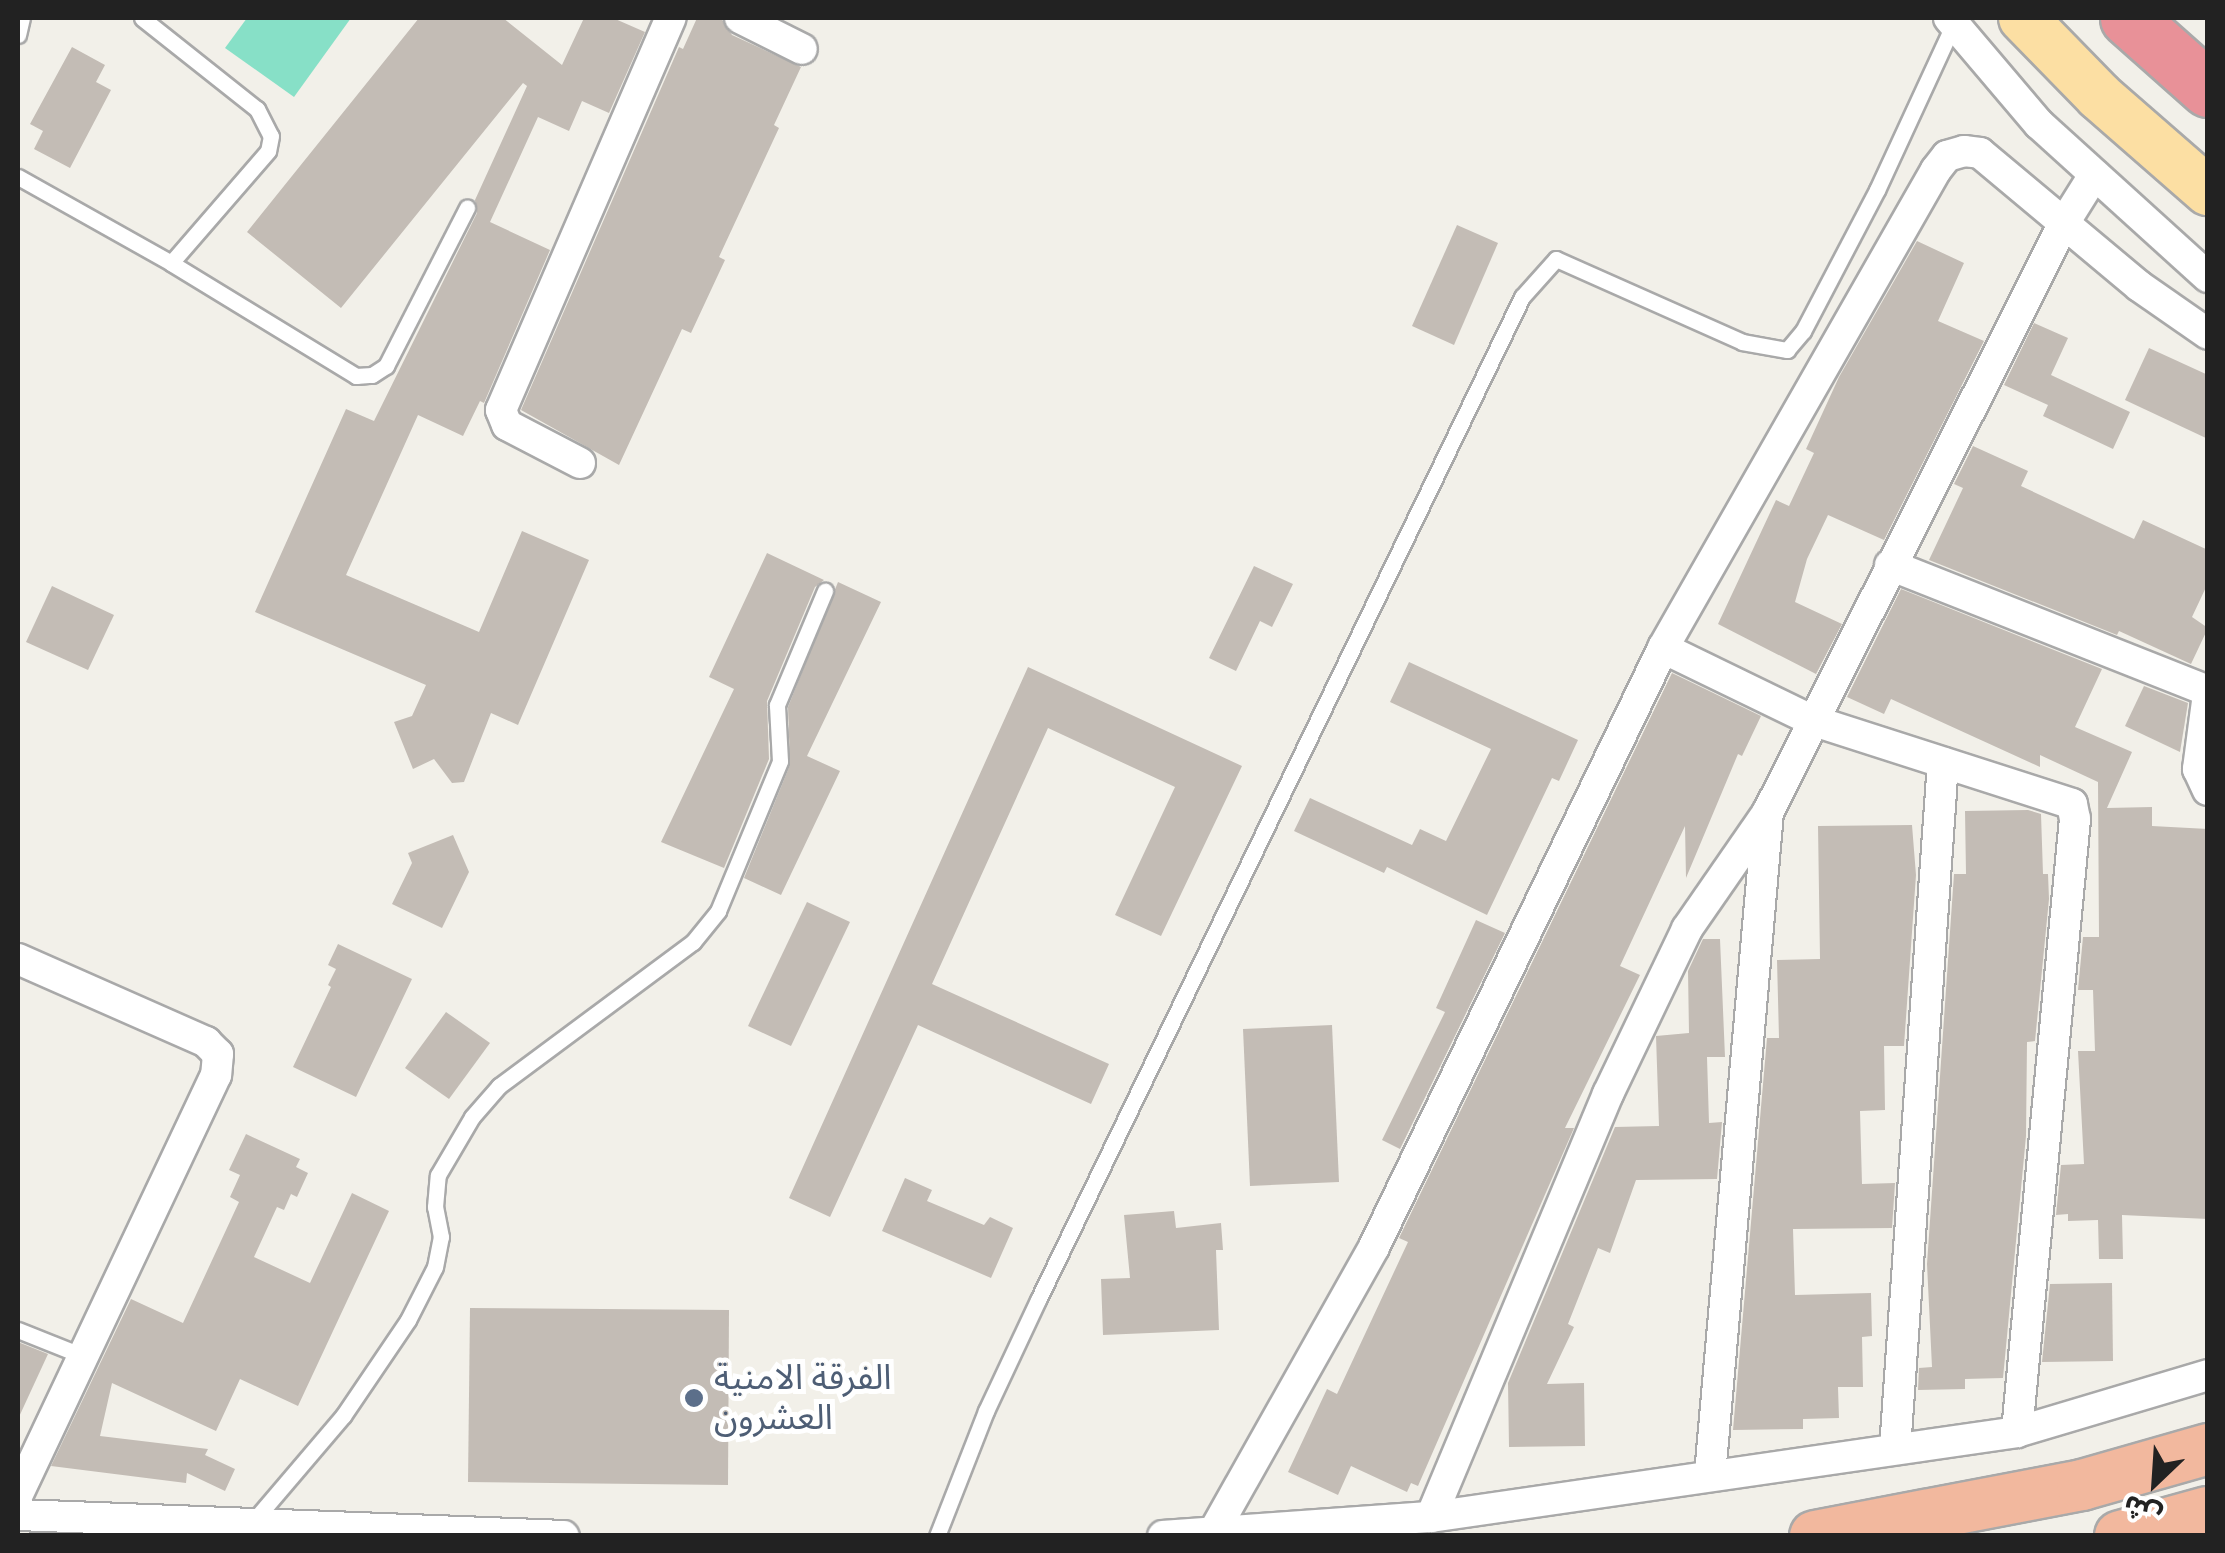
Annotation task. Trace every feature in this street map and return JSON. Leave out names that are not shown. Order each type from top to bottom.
[{"type":"highway","points":[[2128,18],[2208,89]]},
{"type":"highway","points":[[1815,1536],[2082,1485],[2208,1450]]},
{"type":"highway","points":[[2120,1536],[2208,1512]]},
{"type":"main road","points":[[2023,18],[2100,96],[2208,190]]},
{"type":"street","points":[[580,463],[507,425],[501,410],[671,18]]},
{"type":"street","points":[[740,18],[802,49]]},
{"type":"street","points":[[1951,20],[2039,124],[2208,278]]},
{"type":"street","points":[[1213,1533],[1374,1247],[1664,648],[1947,156],[1964,150],[1980,153],[2139,286],[2208,334]]},
{"type":"street","points":[[1431,1518],[1608,1094],[1687,929],[1768,812],[2064,223],[2094,175]]},
{"type":"street","points":[[1890,565],[2208,693],[2198,768],[2208,790]]},
{"type":"street","points":[[1664,648],[1811,720],[2067,800],[2075,811],[2017,1432]]},
{"type":"street","points":[[1894,1449],[1943,763]]},
{"type":"street","points":[[1710,1475],[1768,812]]},
{"type":"street","points":[[18,959],[206,1042],[218,1054],[216,1076],[18,1492]]},
{"type":"street","points":[[1162,1536],[1431,1518],[2017,1432],[2208,1375]]},
{"type":"street","points":[[18,1515],[564,1536]]},
{"type":"lane","points":[[18,35],[22,18]]},
{"type":"lane","points":[[142,18],[258,109],[272,136],[268,151],[172,263]]},
{"type":"lane","points":[[938,1536],[986,1411],[1038,1300],[1522,297],[1537,276],[1556,260],[1742,342],[1786,350],[1803,331],[1877,190],[1951,20]]},
{"type":"lane","points":[[18,177],[172,263],[356,376],[372,376],[386,366],[468,208]]},
{"type":"lane","points":[[248,1526],[343,1416],[408,1320],[435,1267],[441,1237],[435,1207],[438,1175],[472,1118],[500,1086],[693,942],[718,912],[780,761],[776,705],[826,591]]},
{"type":"lane","points":[[18,1330],[82,1356]]},
{"type":"green space","points":[[247,18],[351,18],[294,97],[225,48]]},
{"type":"building","points":[[419,18],[503,18],[562,65],[584,18],[613,18],[645,32],[609,113],[582,101],[569,131],[538,117],[490,222],[550,250],[484,403],[480,401],[463,436],[418,415],[346,575],[479,632],[522,531],[589,560],[518,725],[491,713],[464,782],[452,783],[434,759],[413,769],[394,722],[412,716],[426,685],[255,612],[346,409],[374,421],[477,213],[475,200],[527,86],[523,83],[341,308],[247,232]]},
{"type":"building","points":[[697,18],[721,18],[732,35],[801,67],[774,125],[779,128],[719,257],[725,260],[691,333],[682,329],[619,465],[521,410],[679,47],[683,49]]},
{"type":"building","points":[[72,47],[105,65],[96,82],[111,90],[70,168],[34,149],[43,131],[30,124]]},
{"type":"building","points":[[1457,225],[1498,243],[1454,345],[1412,326]]},
{"type":"building","points":[[1917,241],[1964,263],[1938,321],[1984,341],[1884,540],[1828,515],[1807,559],[1795,602],[1842,624],[1816,674],[1718,624],[1776,500],[1789,506],[1814,453],[1806,449],[1839,377]]},
{"type":"building","points":[[2034,323],[2068,338],[2051,375],[2130,412],[2113,449],[2043,416],[2048,405],[2004,385]]},
{"type":"building","points":[[2149,348],[2208,375],[2208,439],[2125,400]]},
{"type":"building","points":[[1973,446],[2028,471],[2021,486],[2134,539],[2143,520],[2208,550],[2208,583],[2192,617],[2208,628],[2191,664],[2119,631],[2117,635],[1929,560],[1963,488],[1954,484]]},
{"type":"building","points":[[767,553],[824,580],[815,587],[767,701],[769,759],[724,868],[661,842],[734,689],[709,677]]},
{"type":"building","points":[[1254,566],[1293,584],[1272,627],[1260,621],[1236,671],[1209,658]]},
{"type":"building","points":[[838,582],[881,602],[807,756],[840,771],[781,895],[744,878],[790,765],[788,707]]},
{"type":"building","points":[[52,586],[114,615],[88,670],[26,642]]},
{"type":"building","points":[[1901,589],[2102,669],[2075,727],[2132,752],[2107,808],[2152,807],[2152,826],[2208,829],[2208,1219],[2122,1215],[2123,1259],[2099,1259],[2098,1220],[2068,1221],[2068,1214],[2056,1215],[2061,1165],[2084,1164],[2078,1051],[2095,1051],[2093,990],[2078,990],[2083,937],[2099,937],[2098,782],[2040,755],[2040,767],[1891,699],[1884,714],[1847,697]]},
{"type":"building","points":[[1409,662],[1578,740],[1559,781],[1552,778],[1487,915],[1387,867],[1384,873],[1294,831],[1310,798],[1412,845],[1420,829],[1446,841],[1491,749],[1390,702]]},
{"type":"building","points":[[1028,667],[1242,766],[1161,936],[1115,915],[1175,787],[1048,728],[932,984],[1109,1064],[1091,1104],[918,1025],[830,1217],[789,1198]]},
{"type":"building","points":[[1672,673],[1761,716],[1742,756],[1738,754],[1686,878],[1685,826],[1620,966],[1640,975],[1565,1128],[1574,1128],[1418,1486],[1411,1483],[1407,1492],[1351,1466],[1338,1495],[1288,1472],[1327,1389],[1337,1394],[1408,1242],[1399,1238]]},
{"type":"building","points":[[2144,686],[2188,703],[2180,752],[2125,726]]},
{"type":"building","points":[[2028,810],[2041,814],[2043,874],[2048,874],[2049,899],[2035,1041],[2027,1042],[2026,1136],[2003,1378],[1965,1379],[1965,1389],[1918,1390],[1919,1368],[1932,1367],[1927,1264],[1954,874],[1966,874],[1965,811]]},
{"type":"building","points":[[1912,825],[1916,875],[1904,1046],[1884,1046],[1885,1110],[1860,1111],[1862,1184],[1895,1183],[1892,1228],[1793,1229],[1795,1295],[1871,1293],[1872,1336],[1862,1337],[1863,1387],[1838,1387],[1839,1418],[1803,1419],[1803,1429],[1733,1430],[1767,1038],[1779,1038],[1777,960],[1820,959],[1818,826]]},
{"type":"building","points":[[453,835],[469,872],[442,928],[392,904],[412,863],[408,853]]},
{"type":"building","points":[[807,902],[850,922],[791,1046],[748,1026]]},
{"type":"building","points":[[1476,920],[1505,933],[1400,1149],[1382,1140],[1445,1012],[1436,1008]]},
{"type":"building","points":[[1703,939],[1720,939],[1725,1057],[1707,1057],[1709,1123],[1722,1122],[1717,1179],[1636,1180],[1610,1253],[1598,1248],[1568,1324],[1574,1327],[1547,1384],[1584,1383],[1585,1446],[1509,1447],[1508,1383],[1615,1127],[1659,1126],[1656,1036],[1689,1033],[1688,971]]},
{"type":"building","points":[[338,944],[412,979],[356,1097],[293,1067],[331,987],[328,985],[336,969],[328,965]]},
{"type":"building","points":[[446,1012],[490,1043],[449,1099],[405,1068]]},
{"type":"building","points":[[1332,1025],[1339,1182],[1250,1186],[1243,1029]]},
{"type":"building","points":[[246,1134],[300,1159],[296,1167],[308,1173],[297,1197],[291,1194],[284,1210],[277,1207],[254,1257],[310,1283],[352,1193],[389,1211],[298,1406],[240,1379],[216,1431],[112,1383],[100,1436],[208,1449],[205,1455],[235,1469],[225,1491],[187,1473],[186,1483],[51,1466],[131,1299],[183,1323],[239,1202],[230,1197],[240,1175],[229,1170]]},
{"type":"building","points":[[905,1178],[932,1190],[927,1201],[984,1225],[990,1217],[1013,1228],[991,1278],[882,1231]]},
{"type":"building","points":[[1174,1211],[1176,1228],[1221,1223],[1223,1250],[1216,1250],[1219,1330],[1103,1335],[1101,1279],[1130,1278],[1124,1215]]},
{"type":"building","points":[[2112,1283],[2113,1361],[2042,1362],[2050,1284]]},
{"type":"building","points":[[470,1308],[729,1310],[728,1485],[468,1482]]},
{"type":"building","points":[[18,1342],[48,1354],[18,1419]]},
{"type":"place","name":"الفرقة الامنية العشرون","points":[[694,1398]]}]
